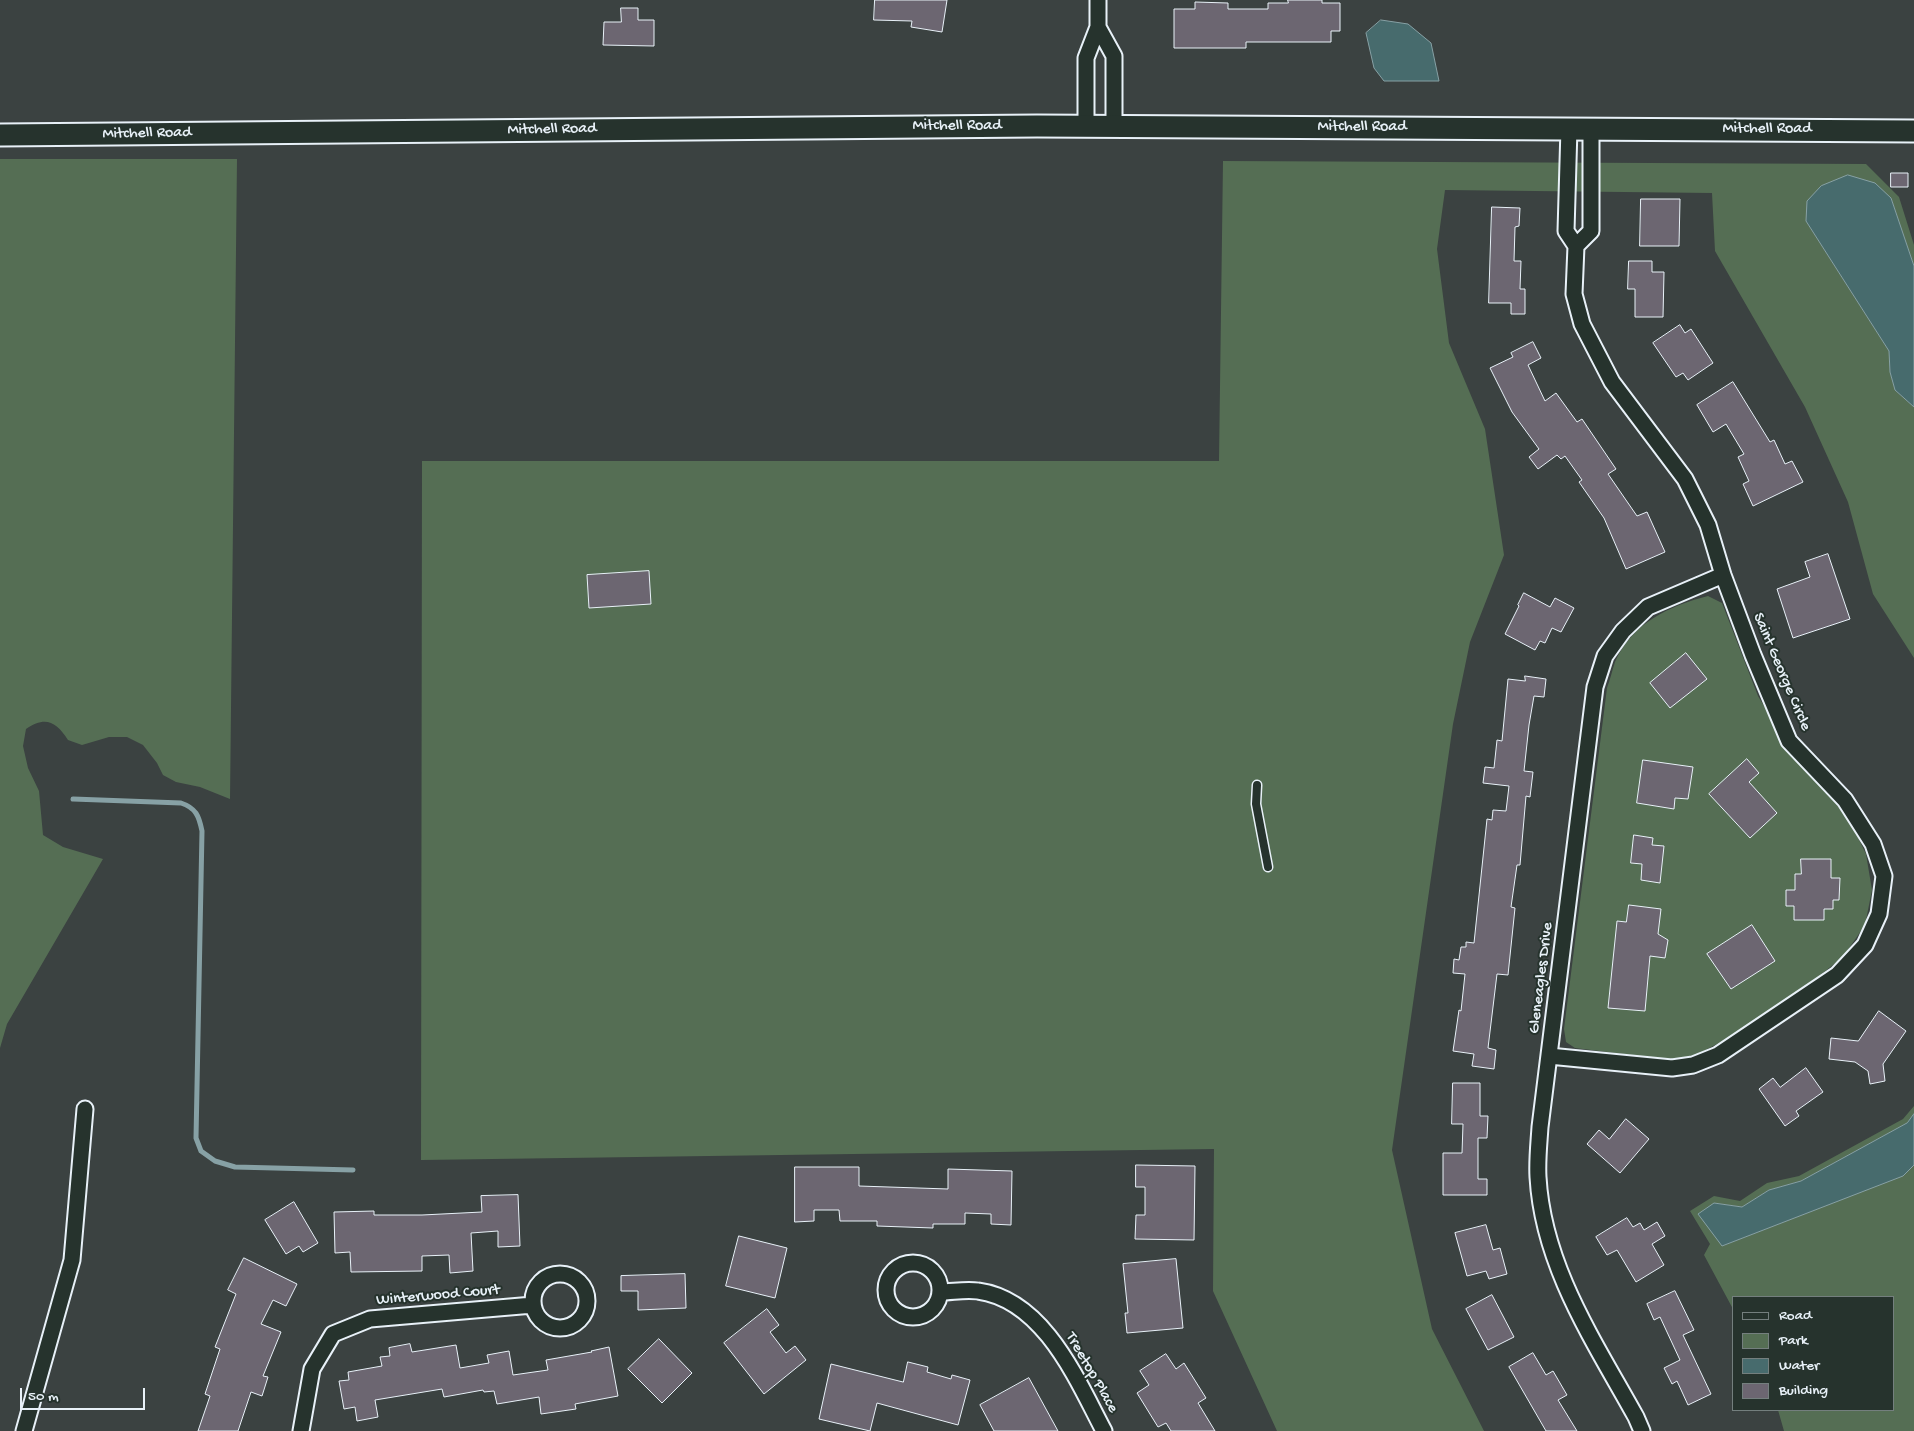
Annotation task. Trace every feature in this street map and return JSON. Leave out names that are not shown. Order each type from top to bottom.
[{"type":"street","points":[[1086,127],[1086,58],[1098,27],[1098,0]]},
{"type":"street","points":[[1098,27],[1114,56],[1114,127]]},
{"type":"street","name":"Mitchell Road","points":[[0,135],[713,128],[1086,127],[1914,131]]},
{"type":"street","name":"Saint George Circle","points":[[1550,1056],[1672,1068],[1693,1065],[1718,1055],[1838,975],[1865,945],[1879,914],[1884,876],[1873,844],[1845,800],[1789,741],[1723,576],[1708,525],[1685,479],[1612,382],[1582,324],[1574,294],[1576,246],[1566,231],[1569,128]]},
{"type":"street","points":[[1576,246],[1591,231],[1591,129]]},
{"type":"street","name":"Gleneagles Drive","points":[[1642,1431],[1566,1290],[1552,1251],[1544,1219],[1538,1176],[1540,1127],[1595,687],[1605,656],[1622,631],[1648,607],[1723,576]]},
{"type":"street","points":[[24,1431],[72,1260],[85,1109]]},
{"type":"street","name":"Treetop Place","points":[[940,1292],[978,1291],[990,1294],[1013,1304],[1033,1318],[1050,1336],[1070,1368],[1104,1431]]},
{"type":"street","name":"Winterwood Court","points":[[301,1431],[312,1368],[333,1334],[370,1319],[533,1305]]},
{"type":"lane","points":[[1257,785],[1256,804],[1268,867]]},
{"type":"green space","points":[[0,159],[237,159],[230,799],[200,787],[176,782],[163,775],[157,763],[143,745],[127,737],[109,737],[82,745],[68,740],[59,728],[50,722],[39,723],[26,729],[23,746],[28,768],[39,791],[43,835],[63,847],[103,859],[7,1024],[0,1048]]},
{"type":"green space","points":[[1223,161],[1866,164],[1899,197],[1914,245],[1914,266],[1891,198],[1806,221],[1889,351],[1890,372],[1895,390],[1914,407],[1914,658],[1873,594],[1848,502],[1805,407],[1715,251],[1712,193],[1445,190],[1437,249],[1449,343],[1485,429],[1504,555],[1470,642],[1453,724],[1392,1150],[1432,1329],[1484,1431],[1277,1431],[1213,1291],[1214,1149],[421,1160],[422,461],[1219,461]]},
{"type":"green space","points":[[1708,596],[1722,603],[1758,696],[1793,753],[1849,819],[1866,854],[1872,890],[1865,925],[1843,957],[1819,976],[1734,1035],[1696,1055],[1672,1060],[1575,1048],[1566,1042],[1564,1029],[1607,688],[1615,662],[1622,648],[1631,637],[1653,618],[1666,611]]},
{"type":"green space","points":[[1914,1106],[1914,1114],[1907,1123],[1801,1181],[1769,1190],[1742,1207],[1714,1203],[1722,1246],[1902,1176],[1914,1165],[1914,1431],[1784,1431],[1778,1411],[1894,1411],[1894,1296],[1732,1296],[1732,1307],[1704,1255],[1710,1244],[1690,1211],[1714,1196],[1740,1201],[1767,1183],[1799,1176],[1903,1119]]},
{"type":"water","points":[[1381,20],[1408,24],[1431,43],[1439,81],[1384,81],[1374,68],[1366,33]]},
{"type":"water","points":[[1848,175],[1875,183],[1891,198],[1914,266],[1914,407],[1895,390],[1890,372],[1889,351],[1806,221],[1807,201],[1821,186]]},
{"type":"water","points":[[1914,1114],[1914,1165],[1903,1176],[1722,1246],[1698,1214],[1714,1203],[1742,1207],[1769,1190],[1801,1181],[1907,1123]]},
{"type":"building","points":[[875,0],[947,0],[942,32],[911,27],[912,21],[874,20]]},
{"type":"building","points":[[1288,0],[1322,0],[1322,3],[1340,3],[1340,31],[1331,31],[1331,42],[1246,42],[1246,48],[1174,48],[1174,9],[1195,9],[1195,2],[1228,3],[1228,9],[1268,9],[1268,3],[1288,3]]},
{"type":"building","points":[[621,8],[638,8],[638,20],[654,20],[654,46],[603,45],[604,22],[621,22]]},
{"type":"building","points":[[1891,173],[1908,173],[1908,187],[1891,187]]},
{"type":"building","points":[[1641,199],[1680,199],[1679,246],[1640,246]]},
{"type":"building","points":[[1492,207],[1520,208],[1519,226],[1515,227],[1514,261],[1521,261],[1520,289],[1525,289],[1525,314],[1511,314],[1511,303],[1489,303]]},
{"type":"building","points":[[1629,261],[1652,261],[1652,272],[1664,272],[1663,317],[1635,317],[1635,289],[1628,289]]},
{"type":"building","points":[[1680,325],[1685,333],[1691,329],[1713,363],[1688,380],[1683,373],[1676,377],[1653,343]]},
{"type":"building","points":[[1533,342],[1541,358],[1528,365],[1545,401],[1556,393],[1577,422],[1582,419],[1616,469],[1608,474],[1637,516],[1647,512],[1665,552],[1626,569],[1604,518],[1579,482],[1582,480],[1565,456],[1561,459],[1557,455],[1538,469],[1529,457],[1539,449],[1512,412],[1490,368],[1513,357],[1511,353]]},
{"type":"building","points":[[1733,382],[1770,442],[1774,440],[1785,464],[1792,461],[1803,482],[1753,506],[1743,484],[1749,481],[1738,457],[1744,454],[1726,424],[1713,432],[1697,405]]},
{"type":"building","points":[[1828,554],[1850,619],[1793,638],[1777,589],[1810,577],[1805,562]]},
{"type":"building","points":[[649,571],[651,604],[589,608],[587,575]]},
{"type":"building","points":[[1524,593],[1550,607],[1555,598],[1574,608],[1561,632],[1552,628],[1545,643],[1540,641],[1535,650],[1505,634]]},
{"type":"building","points":[[1686,653],[1707,679],[1670,708],[1650,683]]},
{"type":"building","points":[[1525,676],[1546,679],[1544,697],[1534,696],[1529,725],[1524,771],[1533,772],[1530,797],[1526,796],[1520,865],[1517,865],[1511,907],[1515,908],[1508,975],[1497,974],[1488,1048],[1496,1050],[1494,1069],[1472,1066],[1474,1054],[1453,1051],[1459,1010],[1461,1011],[1465,974],[1453,973],[1454,959],[1459,960],[1461,947],[1466,947],[1466,942],[1474,943],[1487,819],[1492,820],[1493,810],[1506,811],[1509,786],[1483,783],[1485,767],[1494,768],[1497,740],[1502,741],[1508,679],[1525,681]]},
{"type":"building","points":[[1747,759],[1759,773],[1749,782],[1777,813],[1750,838],[1709,794]]},
{"type":"building","points":[[1643,760],[1693,767],[1688,799],[1675,798],[1674,809],[1637,803]]},
{"type":"building","points":[[1634,835],[1653,838],[1652,845],[1664,846],[1660,883],[1641,880],[1642,864],[1631,863]]},
{"type":"building","points":[[1801,859],[1831,859],[1831,878],[1840,878],[1839,900],[1833,900],[1833,909],[1824,909],[1824,920],[1794,920],[1794,906],[1786,906],[1786,890],[1795,890],[1795,874],[1801,874]]},
{"type":"building","points":[[1629,905],[1661,909],[1658,934],[1668,940],[1665,958],[1650,956],[1645,1011],[1608,1008],[1617,921],[1626,922]]},
{"type":"building","points":[[1752,925],[1775,961],[1731,989],[1707,954]]},
{"type":"building","points":[[1879,1011],[1906,1031],[1883,1064],[1885,1081],[1870,1084],[1868,1071],[1855,1062],[1829,1059],[1831,1038],[1858,1041]]},
{"type":"building","points":[[1806,1068],[1823,1092],[1796,1111],[1799,1116],[1785,1126],[1759,1089],[1773,1078],[1780,1087]]},
{"type":"building","points":[[1453,1083],[1480,1083],[1480,1116],[1488,1116],[1487,1138],[1478,1138],[1478,1179],[1487,1179],[1487,1195],[1443,1195],[1443,1153],[1462,1153],[1463,1124],[1452,1124]]},
{"type":"building","points":[[1626,1119],[1649,1139],[1620,1173],[1587,1144],[1599,1130],[1609,1139]]},
{"type":"building","points":[[1136,1165],[1195,1166],[1194,1240],[1135,1239],[1136,1215],[1145,1215],[1145,1187],[1136,1187]]},
{"type":"building","points":[[795,1167],[859,1167],[859,1186],[948,1189],[948,1169],[1012,1171],[1011,1225],[991,1224],[991,1214],[965,1213],[965,1224],[933,1224],[933,1228],[877,1226],[877,1221],[840,1221],[839,1210],[814,1210],[814,1221],[795,1222]]},
{"type":"building","points":[[518,1195],[520,1246],[498,1247],[498,1231],[471,1233],[473,1271],[450,1273],[449,1255],[422,1256],[422,1271],[351,1272],[350,1252],[335,1253],[334,1212],[374,1211],[374,1215],[422,1215],[482,1212],[481,1196]]},
{"type":"building","points":[[294,1202],[318,1243],[303,1252],[299,1246],[286,1254],[265,1220]]},
{"type":"building","points":[[1627,1218],[1633,1227],[1640,1223],[1644,1230],[1657,1222],[1665,1236],[1652,1244],[1664,1265],[1636,1282],[1617,1250],[1607,1255],[1596,1237]]},
{"type":"building","points":[[1486,1225],[1493,1250],[1500,1248],[1507,1274],[1489,1279],[1486,1271],[1467,1276],[1455,1233]]},
{"type":"building","points":[[739,1236],[787,1248],[775,1298],[726,1286]]},
{"type":"building","points":[[244,1258],[297,1284],[286,1306],[273,1300],[261,1324],[281,1332],[263,1376],[268,1377],[262,1396],[251,1392],[238,1431],[198,1431],[210,1396],[205,1394],[220,1349],[215,1347],[236,1294],[228,1290]]},
{"type":"building","points":[[1176,1259],[1183,1328],[1127,1333],[1125,1313],[1128,1313],[1123,1264]]},
{"type":"building","points":[[685,1274],[686,1308],[638,1310],[638,1291],[621,1291],[621,1276]]},
{"type":"building","points":[[1675,1291],[1694,1330],[1683,1335],[1711,1394],[1688,1405],[1677,1381],[1672,1384],[1664,1368],[1680,1360],[1660,1317],[1654,1320],[1647,1304]]},
{"type":"building","points":[[1492,1295],[1514,1337],[1488,1350],[1466,1309]]},
{"type":"building","points":[[767,1309],[779,1325],[770,1332],[786,1353],[795,1346],[806,1360],[764,1394],[724,1343]]},
{"type":"building","points":[[659,1339],[692,1373],[662,1403],[628,1369]]},
{"type":"building","points":[[410,1344],[412,1352],[456,1345],[460,1368],[489,1363],[487,1355],[509,1351],[513,1375],[548,1370],[546,1360],[609,1347],[618,1396],[575,1404],[576,1409],[541,1414],[539,1397],[497,1404],[494,1391],[484,1392],[483,1390],[444,1397],[442,1389],[375,1400],[378,1417],[357,1421],[355,1407],[344,1409],[339,1381],[349,1380],[348,1372],[382,1366],[380,1357],[390,1356],[389,1348]]},
{"type":"building","points":[[1533,1353],[1546,1375],[1553,1371],[1567,1395],[1558,1400],[1577,1431],[1546,1431],[1509,1367]]},
{"type":"building","points":[[1166,1354],[1176,1369],[1184,1363],[1206,1398],[1198,1403],[1215,1431],[1171,1431],[1166,1423],[1158,1427],[1137,1393],[1149,1385],[1140,1371]]},
{"type":"building","points":[[908,1362],[928,1367],[927,1372],[951,1379],[952,1375],[970,1380],[958,1425],[877,1403],[870,1431],[819,1419],[831,1364],[903,1382]]},
{"type":"building","points":[[1029,1378],[1058,1431],[994,1431],[980,1405]]},
{"type":"waterway","points":[[73,799],[181,803],[190,807],[200,821],[202,831],[196,1138],[201,1151],[215,1161],[235,1167],[353,1170]]}]
